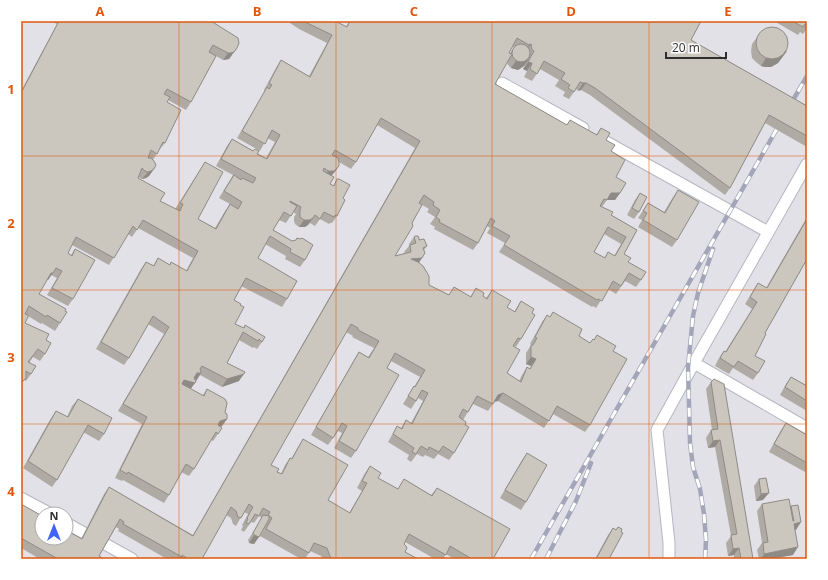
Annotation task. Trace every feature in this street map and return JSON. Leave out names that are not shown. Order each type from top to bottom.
[{"type":"lane","points":[[502,83],[768,232]]},
{"type":"lane","points":[[669,559],[669,543],[657,430],[807,164]]},
{"type":"lane","points":[[694,363],[807,428]]},
{"type":"lane","points":[[21,498],[36,506]]},
{"type":"lane","points":[[74,527],[84,533]]},
{"type":"lane","points":[[105,544],[132,559]]},
{"type":"shaded area","points":[[21,21],[807,21],[807,559],[21,559]]},
{"type":"building","points":[[59,21],[211,21],[238,38],[239,43],[237,48],[231,53],[228,53],[213,45],[209,52],[216,56],[191,102],[167,89],[164,94],[170,97],[167,102],[181,110],[165,143],[163,142],[157,154],[151,150],[148,158],[151,158],[154,161],[156,165],[154,169],[148,172],[142,168],[138,178],[165,193],[160,201],[180,211],[183,204],[180,203],[205,162],[223,172],[198,219],[216,229],[230,204],[238,209],[242,202],[224,191],[234,175],[241,180],[242,178],[253,183],[256,178],[221,159],[232,139],[253,151],[255,149],[259,151],[257,154],[267,159],[280,135],[272,130],[265,144],[242,131],[267,87],[269,89],[272,85],[269,83],[281,60],[310,77],[332,35],[303,21],[335,21],[347,27],[350,21],[701,21],[691,40],[807,106],[807,136],[769,115],[730,188],[595,88],[586,83],[580,82],[574,92],[568,88],[570,85],[561,79],[565,73],[544,61],[537,74],[530,69],[532,63],[528,62],[534,51],[532,50],[531,44],[529,45],[517,38],[509,53],[512,54],[495,84],[567,125],[570,120],[597,135],[601,128],[610,133],[606,140],[615,145],[611,151],[625,160],[616,177],[626,183],[620,193],[611,193],[607,200],[604,199],[600,206],[613,212],[611,215],[637,230],[624,254],[631,258],[628,262],[646,272],[641,280],[629,273],[621,286],[613,281],[602,301],[597,300],[504,245],[510,236],[492,226],[495,221],[491,218],[478,243],[439,222],[440,220],[436,217],[440,210],[433,205],[434,202],[424,195],[419,203],[422,205],[412,223],[413,226],[395,256],[411,252],[410,245],[416,243],[414,237],[418,236],[419,240],[424,239],[427,246],[423,248],[425,253],[422,258],[411,259],[423,266],[429,276],[429,285],[449,295],[454,287],[471,297],[476,288],[484,293],[483,296],[487,299],[492,290],[511,301],[507,307],[515,312],[521,301],[534,309],[532,313],[535,315],[521,339],[518,338],[513,346],[520,350],[507,373],[521,382],[527,367],[530,369],[536,359],[531,357],[531,345],[533,345],[537,338],[535,337],[547,315],[550,317],[553,312],[582,329],[579,336],[590,343],[597,335],[616,346],[613,351],[627,359],[590,425],[557,406],[549,421],[503,393],[498,395],[493,404],[477,396],[468,412],[463,409],[459,417],[466,422],[465,425],[469,427],[454,453],[443,446],[439,452],[429,447],[428,450],[421,446],[416,454],[412,452],[414,448],[393,434],[397,426],[402,429],[406,420],[412,424],[428,393],[422,390],[416,401],[408,396],[425,370],[395,353],[387,368],[399,375],[356,451],[339,441],[347,426],[342,423],[333,438],[316,427],[359,352],[369,358],[379,341],[358,330],[358,328],[351,324],[271,465],[279,469],[277,472],[282,474],[290,458],[292,459],[303,439],[348,465],[328,500],[350,513],[367,483],[362,481],[370,466],[381,473],[378,478],[398,489],[404,479],[432,496],[437,488],[510,529],[493,559],[472,559],[450,546],[446,555],[409,534],[404,544],[407,548],[405,552],[418,559],[331,559],[327,548],[314,543],[309,553],[266,529],[272,518],[268,515],[270,512],[263,508],[259,516],[255,514],[249,524],[246,523],[253,507],[249,504],[241,518],[238,517],[236,511],[231,507],[202,559],[188,559],[182,555],[182,557],[123,524],[124,522],[120,519],[99,556],[104,559],[58,559],[35,546],[74,546],[74,534],[82,539],[109,487],[193,536],[420,141],[381,118],[356,162],[335,150],[332,155],[338,158],[339,166],[334,171],[328,171],[324,168],[323,171],[334,177],[330,184],[334,186],[337,179],[339,179],[350,185],[343,198],[345,200],[337,216],[335,215],[334,217],[324,212],[320,219],[315,215],[310,220],[304,220],[300,217],[301,207],[290,201],[297,206],[291,216],[284,212],[273,230],[292,241],[296,240],[297,238],[302,238],[313,245],[305,260],[290,252],[291,249],[270,236],[258,258],[297,281],[287,299],[246,278],[234,300],[244,307],[235,324],[244,328],[245,325],[265,337],[262,342],[259,339],[258,341],[243,332],[227,363],[245,372],[244,374],[227,379],[202,366],[200,369],[201,373],[197,373],[194,378],[196,381],[195,383],[184,380],[182,384],[204,396],[207,389],[225,399],[227,403],[225,413],[227,414],[227,419],[220,421],[218,425],[222,428],[218,434],[216,432],[194,469],[186,464],[169,495],[128,472],[127,474],[120,470],[147,417],[123,404],[169,327],[153,316],[129,358],[101,342],[146,262],[154,266],[158,258],[170,265],[171,262],[187,271],[198,251],[143,220],[137,230],[133,226],[114,258],[76,237],[68,253],[72,256],[75,249],[95,260],[73,299],[52,288],[62,271],[56,268],[53,273],[51,273],[39,294],[66,309],[65,311],[67,312],[60,323],[47,315],[46,317],[29,306],[25,314],[28,315],[28,317],[25,323],[49,334],[46,340],[51,343],[45,354],[38,349],[28,362],[36,366],[31,374],[26,371],[26,378],[21,383],[21,93]],"holes":[[[608,227],[626,237],[615,256],[608,252],[605,258],[594,252]]]},
{"type":"building","points":[[792,21],[807,21],[807,26],[805,24],[803,27]]},
{"type":"building","points":[[769,27],[775,27],[785,34],[788,43],[787,49],[781,56],[775,59],[769,59],[759,52],[756,46],[756,40],[763,30]]},
{"type":"building","points":[[521,44],[527,47],[530,53],[527,59],[521,62],[515,59],[512,53],[515,47]]},
{"type":"building","points":[[678,190],[699,202],[677,240],[643,220],[647,213],[643,211],[648,203],[665,213]]},
{"type":"building","points":[[640,193],[647,197],[639,212],[632,208]]},
{"type":"building","points":[[807,219],[807,259],[765,333],[766,334],[755,356],[765,361],[758,373],[738,361],[734,367],[720,358],[724,351],[726,352],[757,302],[750,297],[758,283],[767,288]]},
{"type":"building","points":[[791,377],[807,386],[807,401],[785,387]]},
{"type":"building","points":[[714,379],[724,384],[753,559],[741,559],[739,548],[733,549],[731,535],[737,534],[720,440],[713,441],[711,430],[718,429],[711,382]]},
{"type":"building","points":[[78,399],[112,418],[104,434],[88,425],[57,480],[28,461],[56,411],[68,417]]},
{"type":"building","points":[[786,423],[807,435],[807,463],[774,444]]},
{"type":"building","points":[[527,453],[547,465],[526,502],[505,490]]},
{"type":"building","points":[[766,478],[769,493],[761,494],[759,479]]},
{"type":"building","points":[[789,499],[793,521],[791,506],[798,505],[801,522],[794,524],[798,547],[764,554],[763,543],[768,542],[762,504]]},
{"type":"building","points":[[21,504],[34,511],[34,545],[21,538]]},
{"type":"building","points":[[263,515],[269,516],[269,519],[259,537],[253,533]]},
{"type":"building","points":[[618,527],[622,529],[621,532],[623,533],[609,559],[596,559],[613,528],[616,530]]},
{"type":"railway","points":[[789,107],[807,76]]},
{"type":"railway","points":[[531,559],[782,120]]},
{"type":"railway","points":[[705,559],[706,540],[704,514],[700,489],[693,467],[690,443],[688,367],[693,316],[698,293],[713,249]]},
{"type":"railway","points":[[546,559],[576,501],[591,463]]}]
